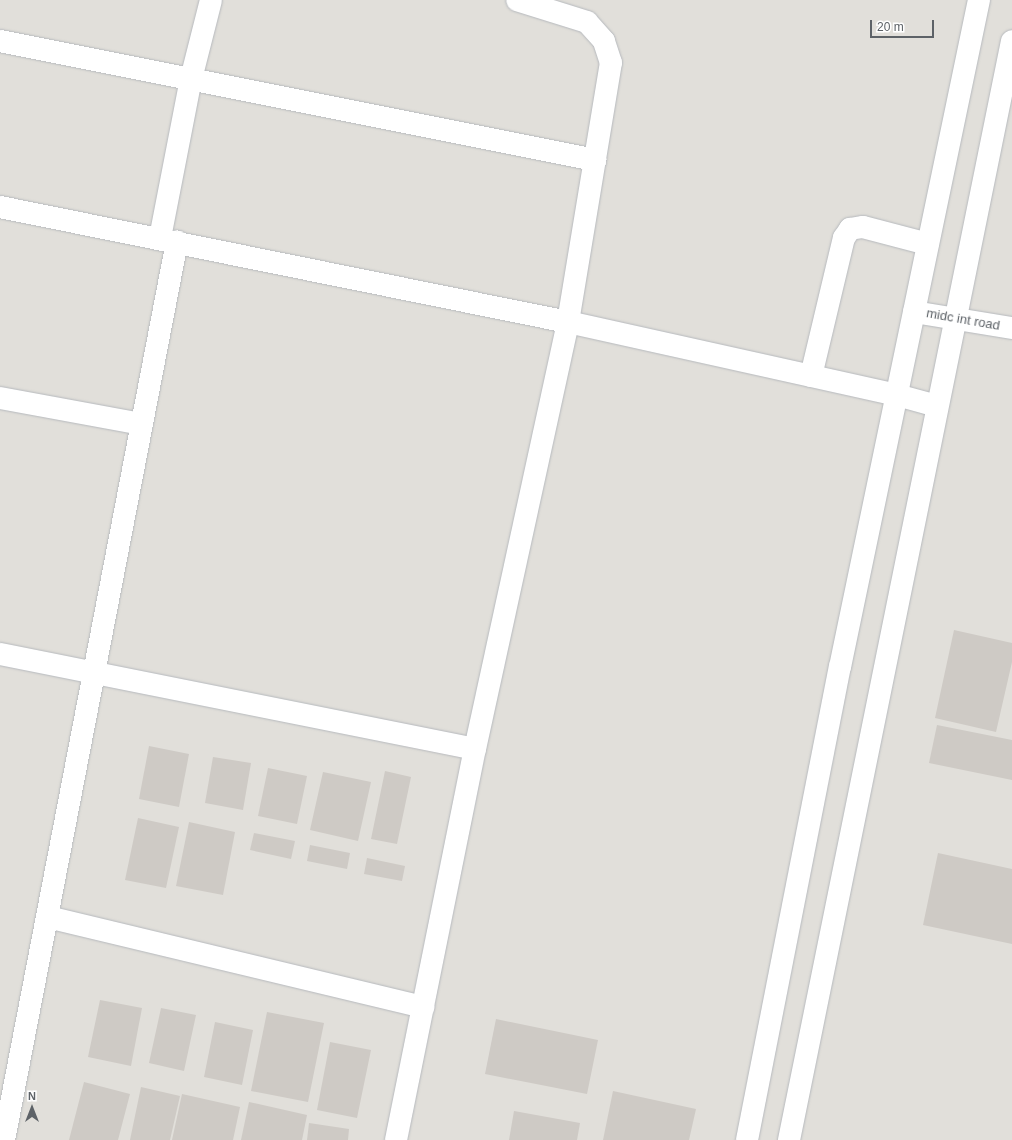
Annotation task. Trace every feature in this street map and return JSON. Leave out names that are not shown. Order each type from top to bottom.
[{"type":"street","points":[[4,1140],[96,671],[142,424],[191,79],[211,0]]},
{"type":"street","points":[[396,1140],[475,749],[568,322],[611,63],[604,41],[587,22],[517,0]]},
{"type":"street","points":[[747,1140],[897,395],[979,0]]},
{"type":"street","points":[[0,41],[595,160]]},
{"type":"street","points":[[789,1140],[1012,41]]},
{"type":"street","points":[[0,207],[568,322],[897,395],[937,406]]},
{"type":"street","points":[[811,376],[844,238],[850,230],[863,227],[928,244]]},
{"type":"street","name":"midc int road","points":[[914,312],[955,317],[1012,328]]},
{"type":"street","points":[[0,398],[142,424]]},
{"type":"street","points":[[0,654],[96,671],[475,749]]},
{"type":"street","points":[[48,917],[423,1006]]},
{"type":"shaded area","points":[[0,0],[1012,0],[1012,1140],[0,1140]]},
{"type":"building","points":[[954,630],[1012,643],[1012,662],[996,732],[935,718]]},
{"type":"building","points":[[937,725],[1012,740],[1012,780],[929,763]]},
{"type":"building","points":[[149,746],[189,754],[179,807],[139,799]]},
{"type":"building","points":[[213,757],[251,763],[243,810],[205,803]]},
{"type":"building","points":[[268,768],[307,776],[297,824],[258,816]]},
{"type":"building","points":[[385,771],[411,777],[397,844],[371,839]]},
{"type":"building","points":[[323,772],[371,782],[358,841],[310,830]]},
{"type":"building","points":[[138,818],[179,827],[166,888],[125,880]]},
{"type":"building","points":[[189,822],[235,832],[223,895],[176,886]]},
{"type":"building","points":[[254,833],[295,841],[291,859],[250,850]]},
{"type":"building","points":[[310,845],[350,853],[347,869],[307,861]]},
{"type":"building","points":[[938,853],[1012,869],[1012,944],[923,925]]},
{"type":"building","points":[[367,858],[405,866],[402,881],[364,874]]},
{"type":"building","points":[[100,1000],[142,1008],[131,1066],[88,1057]]},
{"type":"building","points":[[161,1008],[196,1015],[184,1071],[149,1063]]},
{"type":"building","points":[[267,1012],[324,1023],[308,1102],[251,1091]]},
{"type":"building","points":[[496,1019],[598,1040],[587,1094],[485,1074]]},
{"type":"building","points":[[215,1022],[253,1030],[242,1085],[204,1077]]},
{"type":"building","points":[[330,1042],[371,1050],[357,1118],[317,1110]]},
{"type":"building","points":[[84,1082],[130,1094],[118,1140],[69,1140]]},
{"type":"building","points":[[141,1087],[180,1096],[170,1140],[130,1140]]},
{"type":"building","points":[[613,1091],[696,1109],[689,1140],[603,1140]]},
{"type":"building","points":[[182,1094],[240,1107],[233,1140],[172,1140]]},
{"type":"building","points":[[249,1102],[307,1115],[302,1140],[241,1140]]},
{"type":"building","points":[[514,1111],[580,1123],[577,1140],[509,1140]]},
{"type":"building","points":[[309,1123],[349,1129],[348,1140],[307,1140]]}]
